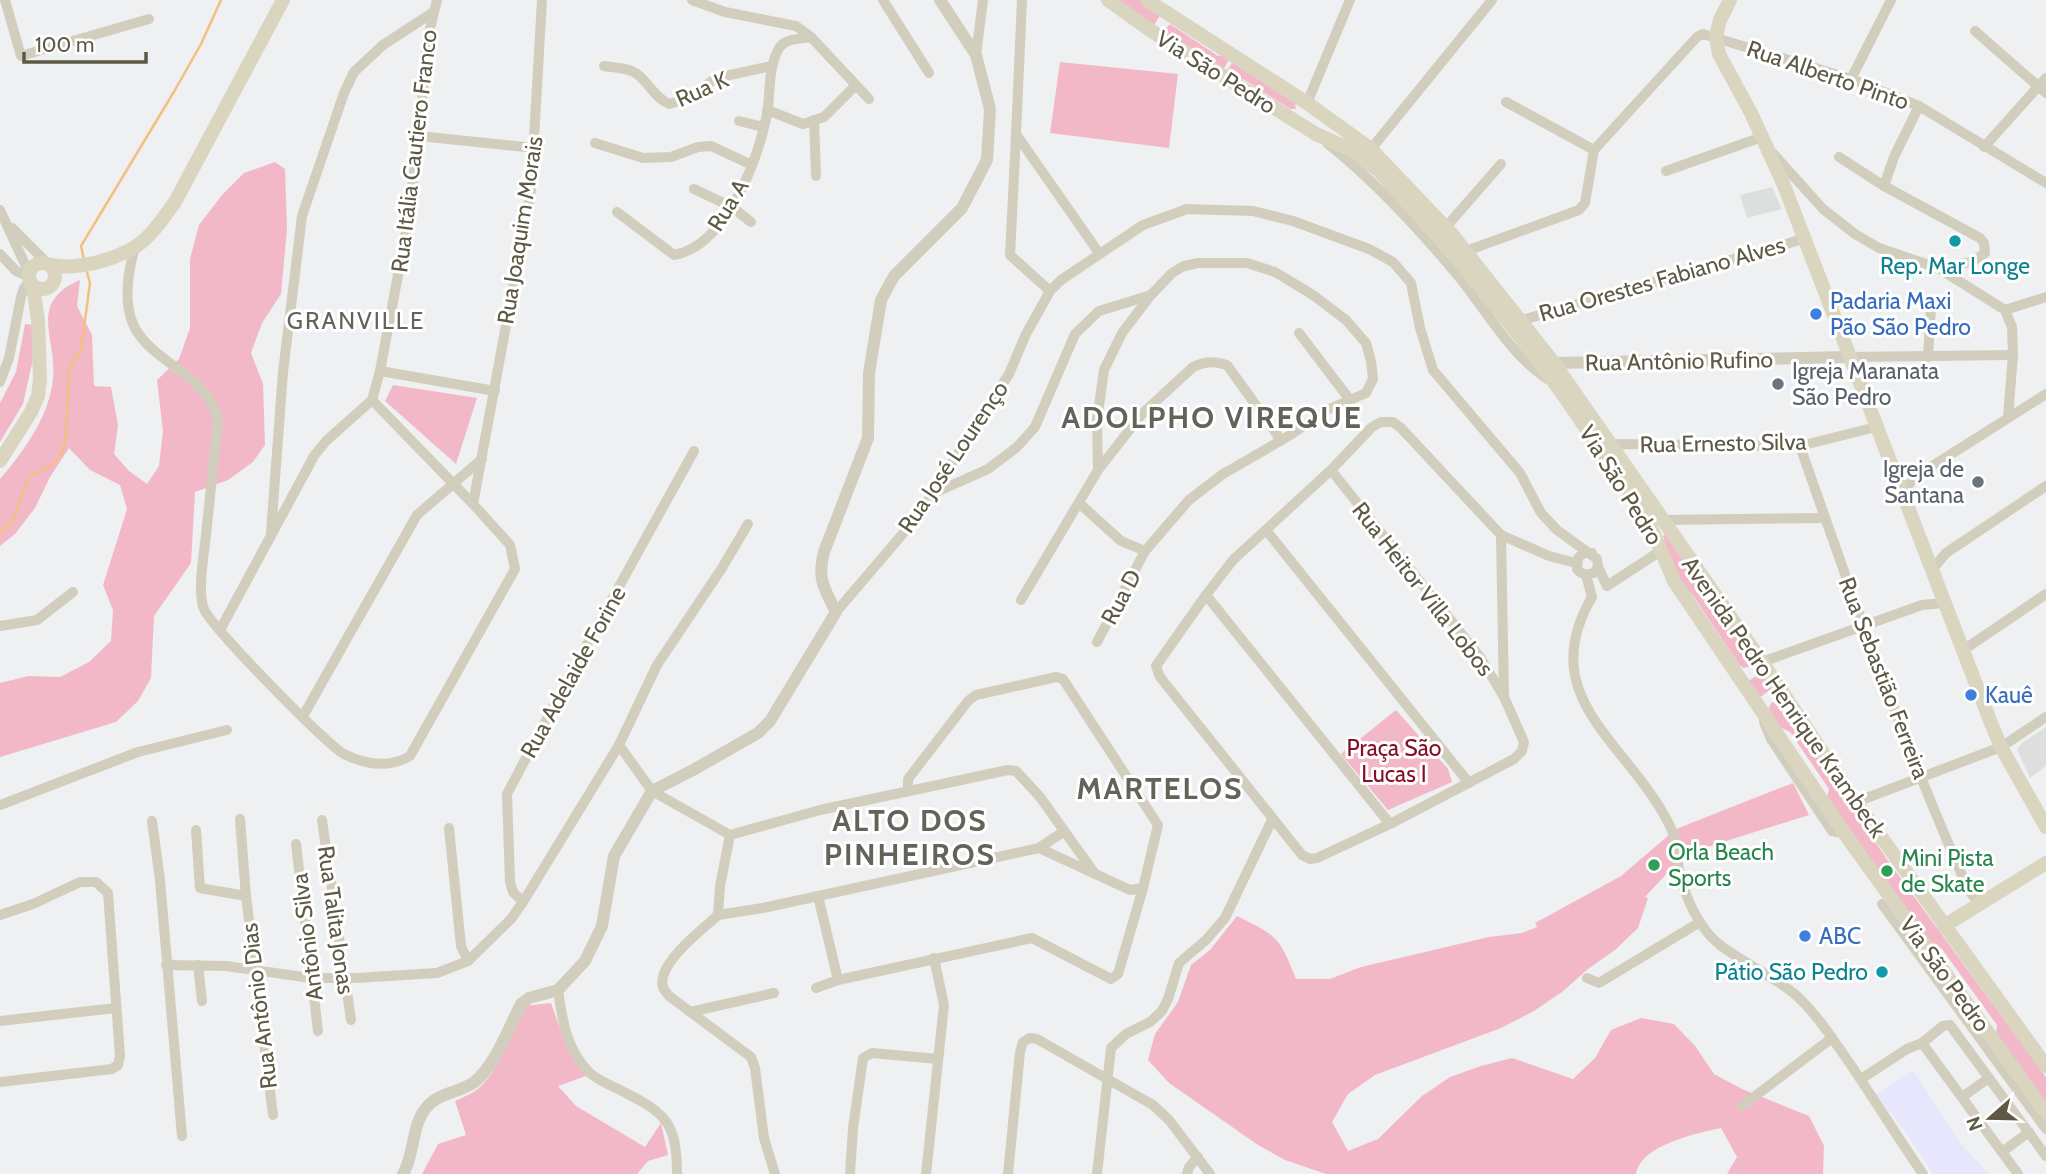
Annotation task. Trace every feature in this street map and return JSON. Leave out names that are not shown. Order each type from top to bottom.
[{"type":"main road","points":[[0,461],[38,396],[38,321],[30,279],[38,263],[80,266],[97,262],[135,247],[159,223],[175,202],[283,0]]},
{"type":"main road","name":"Via São Pedro","points":[[1108,0],[1163,38],[1316,134],[1352,150],[1379,171],[1457,258],[1555,384],[1647,518],[1674,581],[1844,833],[2046,1113]]},
{"type":"main road","name":"Avenida Pedro Henrique Krambeck","points":[[1147,0],[1307,103],[1371,149],[1446,227],[1554,363],[1856,802],[2046,1066]]},
{"type":"main road","points":[[1730,0],[1716,36],[1719,54],[1765,142],[2001,747],[2046,827]]},
{"type":"main road","points":[[1163,38],[1160,28],[1162,23],[1170,22],[1218,51],[1223,50]]},
{"type":"main road","points":[[1236,84],[1243,83],[1292,113],[1300,112],[1307,103]]},
{"type":"main road","points":[[38,321],[55,272],[49,264]]},
{"type":"main road","points":[[30,279],[41,289],[80,266]]},
{"type":"main road","points":[[1684,595],[1692,600],[1740,669],[1749,672],[1762,662]]},
{"type":"main road","points":[[1762,711],[1771,696],[1784,695]]},
{"type":"main road","points":[[1944,926],[2046,863]]},
{"type":"street","points":[[5,0],[21,56],[149,19]]},
{"type":"street","name":"Rua Itália Cautiero Franco","points":[[372,400],[405,239],[419,135],[427,41],[437,0]]},
{"type":"street","name":"Rua Joaquim Morais","points":[[473,504],[531,190],[542,0]]},
{"type":"street","points":[[692,0],[725,12],[796,26],[811,37],[869,99]]},
{"type":"street","points":[[883,0],[929,73]]},
{"type":"street","points":[[836,612],[822,583],[820,569],[868,438],[869,373],[881,300],[894,276],[962,208],[987,160],[990,109],[976,55],[940,0]]},
{"type":"street","points":[[976,55],[983,0]]},
{"type":"street","points":[[1022,0],[1010,255],[1050,291]]},
{"type":"street","points":[[1307,103],[1350,0]]},
{"type":"street","points":[[1371,149],[1492,0]]},
{"type":"street","points":[[1851,79],[1891,0]]},
{"type":"street","points":[[271,536],[283,372],[302,216],[344,93],[354,72],[383,45],[432,13]]},
{"type":"street","points":[[408,27],[427,41]]},
{"type":"street","points":[[1975,31],[2042,90]]},
{"type":"street","points":[[1466,251],[1579,210],[1586,203],[1594,150],[1697,37],[1703,34],[1716,36]]},
{"type":"street","name":"Rua Alberto Pinto","points":[[1716,36],[1851,79],[1919,106],[2046,183]]},
{"type":"street","points":[[772,66],[778,48],[787,40],[811,37]]},
{"type":"street","name":"Rua K","points":[[604,66],[628,69],[637,74],[658,99],[669,104],[688,99],[716,78],[772,66]]},
{"type":"street","name":"Rua A","points":[[617,212],[674,255],[707,238],[732,207],[752,165],[764,127],[772,66]]},
{"type":"street","points":[[1984,147],[2042,90],[2046,78]]},
{"type":"street","points":[[767,110],[803,124],[824,117],[855,86]]},
{"type":"street","points":[[1506,102],[1594,150]]},
{"type":"street","points":[[1884,186],[1894,157],[1919,106]]},
{"type":"street","points":[[814,120],[816,176]]},
{"type":"street","points":[[739,121],[764,127]]},
{"type":"street","points":[[1016,134],[1099,253]]},
{"type":"street","points":[[419,135],[535,148]]},
{"type":"street","points":[[594,142],[643,158],[671,157],[698,147],[711,146],[752,165]]},
{"type":"street","points":[[1666,171],[1765,142],[1823,209],[1855,234],[1879,248],[1938,268],[2004,310],[2012,327],[2013,355],[2008,417]]},
{"type":"street","points":[[1839,157],[1984,243],[1985,253],[1981,258],[1938,268]]},
{"type":"street","points":[[1446,227],[1501,164]]},
{"type":"street","points":[[694,190],[732,207],[751,222]]},
{"type":"street","name":"Rua José Lourenço","points":[[652,790],[758,733],[770,721],[836,612],[918,516],[1009,374],[1026,334],[1050,291],[1099,253],[1143,225],[1187,209],[1253,211],[1293,221],[1369,249],[1393,262],[1411,283],[1420,328],[1433,370],[1520,474],[1541,513],[1591,553]]},
{"type":"street","points":[[0,210],[30,279]]},
{"type":"street","points":[[6,223],[49,264]]},
{"type":"street","name":"Rua Orestes Fabiano Alves","points":[[1522,320],[1803,239]]},
{"type":"street","points":[[135,247],[128,269],[129,307],[141,337],[202,389],[213,402],[218,419],[201,579],[203,609],[220,630],[323,738],[343,754],[362,761],[381,764],[398,762],[410,756],[515,569],[509,545],[372,400],[326,441],[314,456],[220,630]]},
{"type":"street","points":[[0,254],[16,271],[30,279]]},
{"type":"street","points":[[113,256],[122,260],[128,269]]},
{"type":"street","points":[[1098,470],[1097,420],[1104,370],[1122,333],[1151,295],[1172,273],[1184,266],[1198,263],[1247,263],[1275,272],[1313,295],[1346,320],[1366,343],[1373,379],[1366,393],[1327,410],[1223,474],[1189,500],[1145,551]]},
{"type":"street","points":[[0,382],[9,358],[21,297],[30,279]]},
{"type":"street","points":[[932,494],[988,469],[1017,447],[1035,427],[1075,334],[1099,311],[1151,295]]},
{"type":"street","points":[[2004,310],[2046,297]]},
{"type":"street","points":[[1928,357],[1931,307]]},
{"type":"street","points":[[1299,333],[1350,400]]},
{"type":"street","name":"Rua Antônio Rufino","points":[[1554,363],[2013,355]]},
{"type":"street","points":[[1021,600],[1098,470],[1142,414],[1193,367],[1203,362],[1215,361],[1227,365],[1282,440]]},
{"type":"street","points":[[380,371],[495,391]]},
{"type":"street","points":[[1902,494],[1915,477],[2046,394]]},
{"type":"street","points":[[1266,530],[1469,783],[1390,824],[1310,859],[1302,855],[1272,820],[1157,671],[1156,666],[1233,560],[1331,470],[1372,428],[1381,422],[1393,422],[1501,535],[1549,556],[1577,561]]},
{"type":"street","name":"Rua Ernesto Silva","points":[[1611,444],[1800,446],[1876,427]]},
{"type":"street","name":"Rua Sebastião Ferreira","points":[[1800,446],[1921,777],[1968,889],[1973,897],[1983,901]]},
{"type":"street","name":"Rua Adelaide Forine","points":[[523,902],[513,892],[510,882],[507,794],[575,665],[694,452]]},
{"type":"street","points":[[303,716],[411,524],[424,508],[482,458]]},
{"type":"street","name":"Rua Heitor Villa Lobos","points":[[1331,470],[1480,657],[1504,697],[1524,742],[1522,751],[1514,759],[1469,783]]},
{"type":"street","points":[[1896,478],[1915,477]]},
{"type":"street","points":[[1931,570],[1946,553],[2046,486]]},
{"type":"street","name":"Rua D","points":[[1079,503],[1121,541],[1145,551],[1097,642]]},
{"type":"street","points":[[1662,520],[1825,518]]},
{"type":"street","points":[[166,965],[254,969],[311,978],[344,978],[437,973],[468,961],[511,919],[523,902],[619,745],[657,665],[748,524]]},
{"type":"street","points":[[1501,535],[1504,697]]},
{"type":"street","name":"Rua José Lourenço","points":[[1567,536],[1577,561]]},
{"type":"street","points":[[1662,550],[1592,597],[1580,619],[1573,650],[1573,675],[1583,704],[1650,791],[1671,826],[1677,846],[1679,870],[1692,911],[1710,936],[1796,995],[1832,1038],[1923,1174]]},
{"type":"street","points":[[1577,561],[1584,553],[1591,553],[1597,559],[1607,586]]},
{"type":"street","points":[[1925,554],[1946,553]]},
{"type":"street","points":[[1577,561],[1581,573],[1586,575],[1594,573],[1598,567]]},
{"type":"street","points":[[1586,575],[1592,597]]},
{"type":"street","points":[[0,626],[37,620],[73,592]]},
{"type":"street","points":[[1962,651],[2046,594]]},
{"type":"street","points":[[1206,595],[1390,824]]},
{"type":"street","points":[[1762,662],[1941,597]]},
{"type":"street","points":[[1956,635],[1968,638],[1981,636]]},
{"type":"street","points":[[816,988],[838,980],[1032,938],[1111,979],[1118,974],[1158,831],[1157,820],[1060,677],[976,695],[968,701],[908,779],[908,790]]},
{"type":"street","points":[[1856,802],[2001,747],[2046,717]]},
{"type":"street","points":[[0,805],[138,752],[227,730]]},
{"type":"street","points":[[619,745],[652,790],[730,835],[820,810],[908,790],[1008,770],[1016,771],[1040,797],[1095,874]]},
{"type":"street","points":[[403,1174],[410,1159],[419,1119],[428,1105],[437,1098],[467,1087],[482,1076],[524,1000],[558,990],[585,961],[604,916],[614,856],[652,790]]},
{"type":"street","name":"Rua Antônio Dias","points":[[240,818],[246,896],[272,1115]]},
{"type":"street","name":"Rua Talita Jonas","points":[[322,820],[351,1020]]},
{"type":"street","points":[[1097,1174],[1111,1048],[1126,1034],[1150,1023],[1162,1011],[1179,963],[1206,940],[1225,918],[1272,820]]},
{"type":"street","points":[[152,821],[160,880],[182,1136]]},
{"type":"street","points":[[449,828],[461,946],[468,961]]},
{"type":"street","name":"Rua Antônio Dias","points":[[196,830],[200,888],[246,896]]},
{"type":"street","points":[[775,1174],[764,1138],[755,1068],[751,1057],[669,996],[663,987],[663,977],[671,960],[718,915],[1038,848],[1063,832]]},
{"type":"street","points":[[718,915],[720,886],[730,835]]},
{"type":"street","name":"Antônio Silva","points":[[296,844],[318,1031]]},
{"type":"street","points":[[1038,848],[1130,890],[1143,888]]},
{"type":"street","points":[[1068,861],[1078,853]]},
{"type":"street","points":[[0,915],[33,904],[80,882],[96,882],[108,893],[120,1056],[118,1065],[102,1070],[0,1082]]},
{"type":"street","points":[[818,896],[838,980]]},
{"type":"street","points":[[1882,904],[2046,1129]]},
{"type":"street","points":[[1587,978],[1599,982],[1700,922]]},
{"type":"street","points":[[926,1174],[944,1005],[934,958]]},
{"type":"street","points":[[198,965],[202,1001]]},
{"type":"street","points":[[558,990],[562,1017],[572,1050],[593,1076],[653,1107],[665,1118],[674,1138],[677,1174]]},
{"type":"street","points":[[690,1012],[774,993]]},
{"type":"street","points":[[0,1021],[116,1008]]},
{"type":"street","points":[[1861,1079],[1943,1026],[1950,1025],[2046,1156]]},
{"type":"street","points":[[1008,1174],[1023,1042],[1030,1038],[1037,1039],[1153,1105],[1169,1120],[1210,1174]]},
{"type":"street","points":[[1742,1106],[1832,1038]]},
{"type":"street","points":[[1922,1042],[2018,1174]]},
{"type":"street","points":[[850,1174],[853,1128],[863,1058],[872,1053],[938,1059]]},
{"type":"street","points":[[1962,1097],[1989,1078]]},
{"type":"street","points":[[2002,1152],[2029,1132]]},
{"type":"street","points":[[1187,1174],[1189,1167],[1198,1157]]},
{"type":"shaded area","points":[[1772,187],[1782,209],[1747,218],[1740,195]]},
{"type":"shaded area","points":[[2046,727],[2046,766],[2030,778],[2017,749]]},
{"type":"shaded area","points":[[1913,1070],[1960,1143],[1989,1174],[1933,1174],[1906,1132],[1876,1095]]},
{"type":"green space","points":[[1117,0],[1140,0],[1161,14],[1154,25]]},
{"type":"green space","points":[[1170,24],[1218,56],[1225,54],[1230,58],[1223,70],[1167,33],[1165,29]]},
{"type":"green space","points":[[1234,60],[1295,103],[1296,109],[1290,109],[1243,79],[1238,80],[1226,72]]},
{"type":"green space","points":[[1060,62],[1178,74],[1169,148],[1050,133]]},
{"type":"green space","points":[[275,162],[285,169],[287,229],[281,294],[262,323],[251,353],[263,384],[265,445],[253,462],[228,480],[195,492],[191,563],[154,616],[151,678],[138,701],[116,722],[0,757],[0,683],[29,676],[60,677],[89,662],[111,641],[113,610],[103,585],[127,509],[120,485],[90,470],[69,448],[50,477],[35,508],[15,534],[0,546],[0,479],[34,433],[51,393],[53,364],[48,322],[54,299],[64,289],[80,280],[77,306],[92,335],[94,386],[111,387],[118,425],[114,454],[129,471],[147,484],[159,466],[163,431],[157,380],[179,359],[190,328],[190,259],[199,225],[222,195],[244,173]]},
{"type":"green space","points":[[25,324],[33,325],[33,359],[23,404],[0,442],[0,403],[16,372]]},
{"type":"green space","points":[[393,385],[477,398],[456,464],[385,401]]},
{"type":"green space","points":[[1665,534],[1751,658],[1751,666],[1740,666],[1692,594],[1682,584],[1670,559],[1663,536]]},
{"type":"green space","points":[[1762,672],[1773,688],[1759,698],[1747,682]]},
{"type":"green space","points":[[1774,702],[1783,704],[1786,708],[1891,865],[2046,1077],[2046,1102],[1996,1034],[1997,1025],[1942,949],[1932,945],[1827,797],[1829,789],[1790,732],[1779,727],[1768,710]]},
{"type":"green space","name":"Praça São Lucas I","points":[[1396,710],[1448,769],[1452,782],[1388,810],[1341,754]]},
{"type":"green space","points":[[1793,783],[1809,815],[1685,854],[1645,897],[1648,898],[1638,928],[1562,992],[1534,1011],[1501,1028],[1375,1075],[1348,1094],[1332,1122],[1348,1151],[1378,1139],[1422,1096],[1450,1077],[1512,1058],[1573,1079],[1595,1058],[1611,1030],[1641,1018],[1674,1024],[1695,1046],[1714,1074],[1742,1089],[1809,1116],[1824,1146],[1823,1174],[1727,1174],[1737,1157],[1721,1128],[1685,1137],[1659,1148],[1640,1164],[1636,1174],[1326,1174],[1285,1160],[1258,1145],[1169,1083],[1148,1060],[1155,1034],[1178,1002],[1191,965],[1210,950],[1237,916],[1261,928],[1275,939],[1296,979],[1330,979],[1361,967],[1489,937],[1522,933],[1537,927],[1535,923],[1621,876],[1676,829]]},
{"type":"green space","points":[[551,1003],[567,1048],[586,1076],[558,1086],[576,1106],[645,1147],[661,1123],[668,1155],[648,1161],[637,1174],[422,1174],[438,1144],[466,1135],[455,1101],[479,1088],[493,1071],[523,1006]]},
{"type":"waterway","points":[[84,260],[81,246],[175,90],[201,44],[221,0]]},
{"type":"waterway","points":[[0,533],[13,520],[29,477],[54,463],[63,451],[69,369],[81,350],[90,283],[86,269]]},
{"type":"place","name":"Rep. Mar Longe","points":[[1955,241]]},
{"type":"place","name":"Padaria Maxi Pão São Pedro","points":[[1816,314]]},
{"type":"place","name":"Igreja Maranata São Pedro","points":[[1778,384]]},
{"type":"place","name":"Igreja de Santana","points":[[1978,482]]},
{"type":"place","name":"Kauê","points":[[1971,695]]},
{"type":"place","name":"Orla Beach Sports","points":[[1654,865]]},
{"type":"place","name":"Mini Pista de Skate","points":[[1887,871]]},
{"type":"place","name":"ABC","points":[[1805,936]]},
{"type":"place","name":"Pátio São Pedro","points":[[1882,972]]},
{"type":"district","name":"GRANVILLE","points":[[356,320]]},
{"type":"district","name":"ADOLPHO VIREQUE","points":[[1212,417]]},
{"type":"district","name":"MARTELOS","points":[[1160,788]]},
{"type":"district","name":"ALTO DOS PINHEIROS","points":[[910,837]]}]
